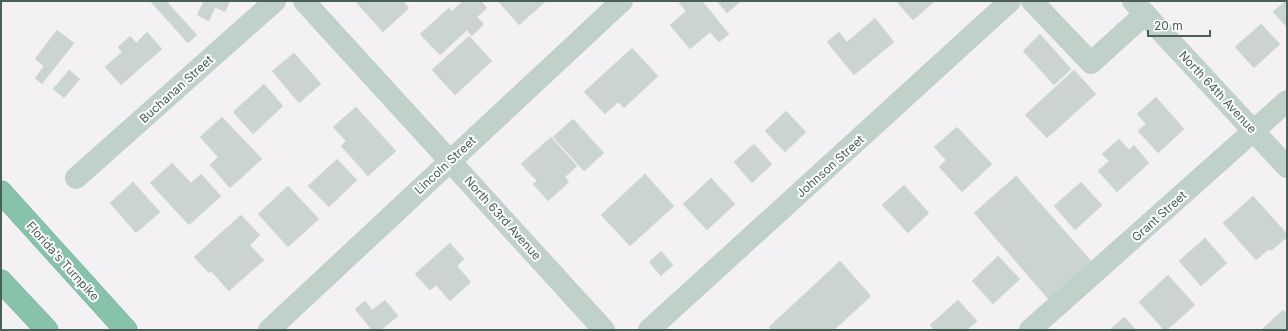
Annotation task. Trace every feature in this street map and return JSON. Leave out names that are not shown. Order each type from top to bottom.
[{"type":"highway","name":"Florida's Turnpike","points":[[1,192],[126,330]]},
{"type":"highway","points":[[1,281],[47,330]]},
{"type":"street","name":"Buchanan Street","points":[[76,178],[275,1]]},
{"type":"street","name":"North 63rd Avenue","points":[[304,1],[604,330]]},
{"type":"street","name":"Lincoln Street","points":[[269,330],[622,1]]},
{"type":"street","name":"Johnson Street","points":[[649,330],[1010,1]]},
{"type":"street","points":[[1032,1],[1091,63],[1139,8]]},
{"type":"street","name":"North 64th Avenue","points":[[1139,8],[1287,167]]},
{"type":"street","name":"Grant Street","points":[[1030,330],[1287,100]]},
{"type":"building","points":[[150,1],[166,1],[197,35],[188,43]]},
{"type":"building","points":[[204,1],[230,1],[225,12],[215,7],[209,21],[197,15]]},
{"type":"building","points":[[355,1],[403,1],[409,8],[383,32]]},
{"type":"building","points":[[463,1],[481,1],[487,8],[477,17],[484,24],[472,36],[467,30],[440,55],[420,34],[449,8],[452,11]]},
{"type":"building","points":[[498,1],[546,1],[519,25]]},
{"type":"building","points":[[682,1],[702,1],[729,34],[719,42],[710,32],[690,49],[670,25],[686,11],[679,3]]},
{"type":"building","points":[[717,1],[741,1],[727,13]]},
{"type":"building","points":[[896,1],[935,1],[913,20]]},
{"type":"building","points":[[1285,1],[1287,1],[1287,27],[1273,12]]},
{"type":"building","points":[[875,18],[894,42],[854,75],[827,42],[839,32],[847,42]]},
{"type":"building","points":[[1261,24],[1280,44],[1254,68],[1235,47]]},
{"type":"building","points":[[57,30],[74,43],[42,84],[35,78],[44,66],[35,59]]},
{"type":"building","points":[[147,32],[162,49],[121,85],[105,67],[122,52],[118,47],[130,36],[136,43]]},
{"type":"building","points":[[1040,34],[1071,69],[1054,85],[1023,51]]},
{"type":"building","points":[[469,36],[492,61],[455,95],[432,70]]},
{"type":"building","points":[[632,48],[658,76],[624,108],[618,102],[605,114],[584,92]]},
{"type":"building","points":[[294,53],[321,84],[299,103],[272,71]]},
{"type":"building","points":[[69,70],[80,79],[64,98],[53,89]]},
{"type":"building","points":[[1074,70],[1096,94],[1047,138],[1025,115]]},
{"type":"building","points":[[264,84],[283,106],[253,134],[233,112]]},
{"type":"building","points":[[1156,97],[1184,129],[1158,153],[1138,131],[1146,124],[1137,114]]},
{"type":"building","points":[[356,107],[396,151],[368,176],[341,146],[346,141],[333,127]]},
{"type":"building","points":[[786,111],[806,132],[785,152],[765,131]]},
{"type":"building","points":[[222,117],[262,159],[230,188],[210,165],[218,157],[200,137]]},
{"type":"building","points":[[573,119],[604,153],[584,171],[553,137]]},
{"type":"building","points":[[957,127],[992,164],[962,192],[939,167],[946,160],[934,147]]},
{"type":"building","points":[[551,137],[577,166],[565,177],[569,182],[548,201],[533,184],[537,181],[521,164]]},
{"type":"building","points":[[1119,139],[1129,150],[1134,145],[1149,163],[1117,192],[1098,171],[1109,161],[1102,154]]},
{"type":"building","points":[[754,144],[772,164],[752,183],[734,162]]},
{"type":"building","points":[[337,159],[357,180],[329,207],[308,186]]},
{"type":"building","points":[[172,163],[191,183],[201,174],[221,196],[189,225],[150,183]]},
{"type":"building","points":[[645,174],[674,206],[630,246],[601,215]]},
{"type":"building","points":[[1016,176],[1093,263],[1050,301],[974,213]]},
{"type":"building","points":[[711,178],[735,204],[707,230],[683,204]]},
{"type":"building","points":[[133,182],[160,212],[136,233],[110,203]]},
{"type":"building","points":[[1081,182],[1102,205],[1075,230],[1054,206]]},
{"type":"building","points":[[904,185],[929,213],[908,233],[882,205]]},
{"type":"building","points":[[288,186],[319,219],[288,247],[258,214]]},
{"type":"building","points":[[1253,196],[1287,234],[1287,237],[1271,251],[1269,249],[1256,260],[1223,223]]},
{"type":"building","points":[[241,215],[260,235],[250,245],[264,260],[229,291],[211,271],[209,273],[194,257]]},
{"type":"building","points":[[1205,238],[1227,263],[1201,286],[1179,261]]},
{"type":"building","points":[[450,243],[464,259],[457,266],[471,282],[450,301],[436,285],[430,290],[415,274]]},
{"type":"building","points":[[661,251],[673,265],[661,276],[649,262]]},
{"type":"building","points":[[998,256],[1020,279],[993,304],[972,281]]},
{"type":"building","points":[[840,261],[871,296],[834,330],[772,330],[769,327]]},
{"type":"building","points":[[1168,275],[1195,305],[1167,330],[1164,330],[1139,302]]},
{"type":"building","points":[[385,300],[398,316],[381,330],[372,330],[355,309],[365,301],[372,310]]},
{"type":"building","points":[[958,300],[977,321],[967,330],[934,330],[930,325]]},
{"type":"building","points":[[1283,310],[1287,315],[1287,330],[1261,330]]},
{"type":"building","points":[[1124,317],[1136,330],[1110,330]]}]
